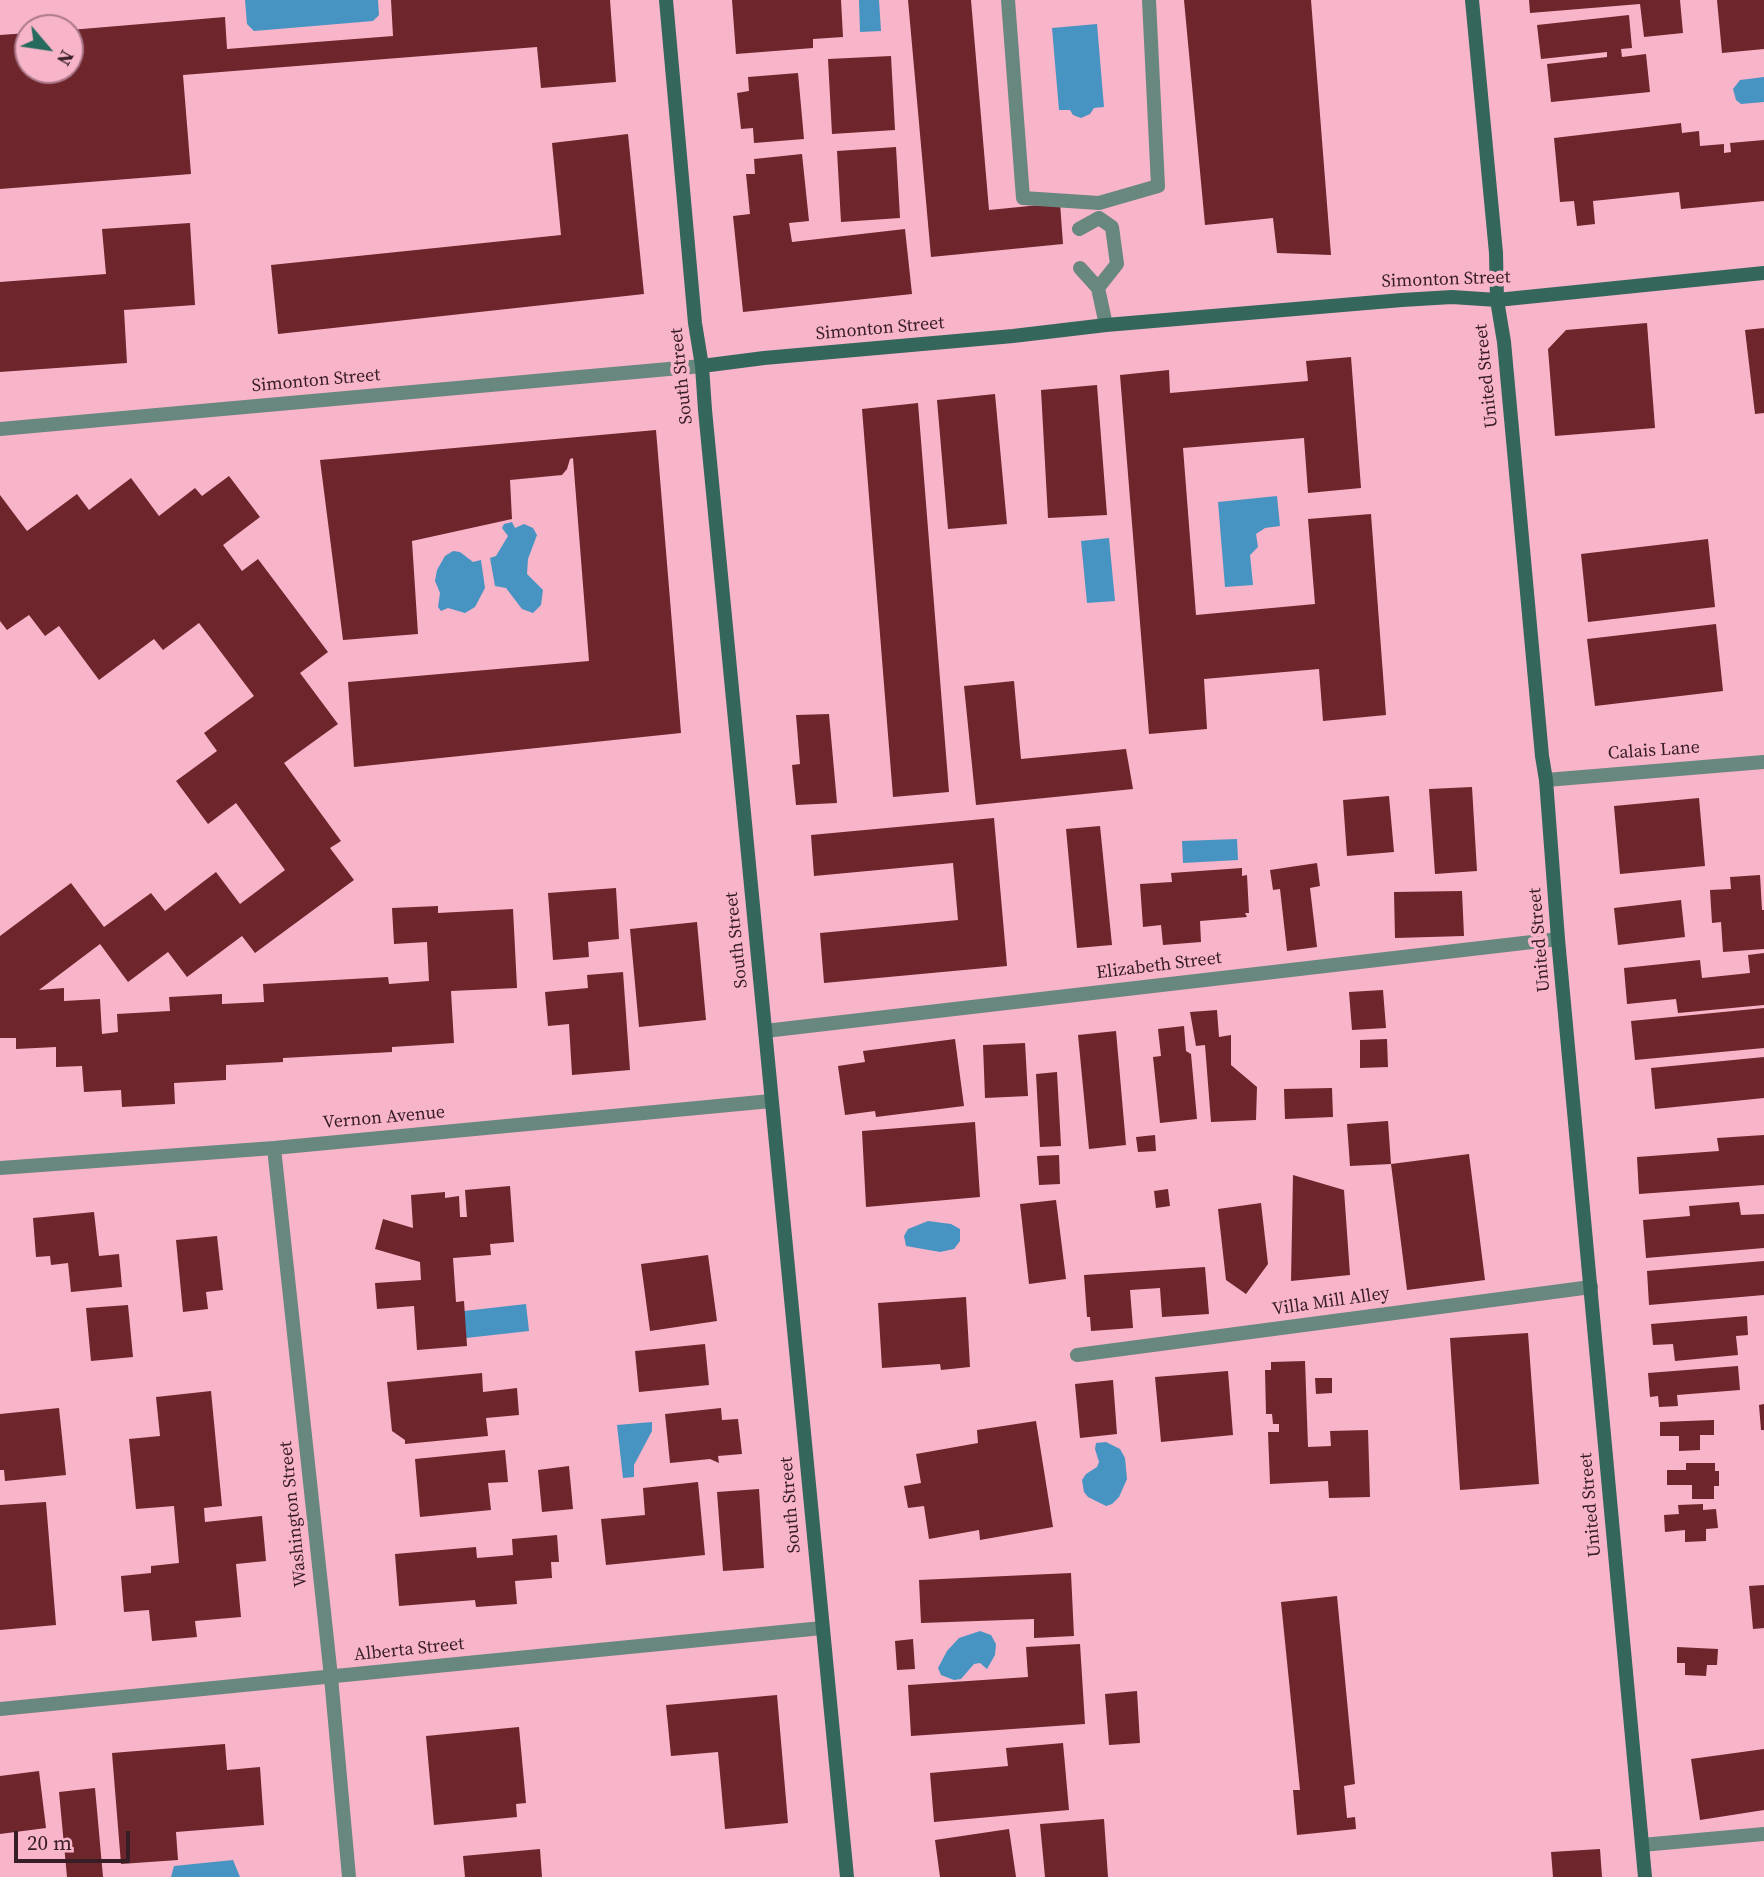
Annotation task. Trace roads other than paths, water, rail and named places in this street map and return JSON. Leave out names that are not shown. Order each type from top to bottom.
[{"type":"street","name":"South Street","points":[[666,0],[695,323],[702,366],[847,1877]]},
{"type":"street","points":[[1008,0],[1023,198],[1099,211],[1112,227],[1117,264],[1098,288]]},
{"type":"street","points":[[1079,229],[1099,211],[1158,186],[1149,0]]},
{"type":"street","name":"United Street","points":[[1472,0],[1496,253],[1497,300],[1504,342],[1546,780],[1645,1877]]},
{"type":"street","points":[[1080,268],[1098,288],[1106,325]]},
{"type":"street","name":"Simonton Street","points":[[0,429],[702,366],[1106,325],[1402,300],[1452,297],[1497,300],[1764,273]]},
{"type":"street","name":"Calais Lane","points":[[1546,780],[1764,762]]},
{"type":"street","name":"Elizabeth Street","points":[[765,1031],[1559,939]]},
{"type":"street","name":"Vernon Avenue","points":[[0,1168],[274,1148],[771,1101]]},
{"type":"street","name":"Washington Street","points":[[274,1148],[331,1677],[349,1877]]},
{"type":"street","name":"Villa Mill Alley","points":[[1077,1355],[1591,1287]]},
{"type":"street","name":"Alberta Street","points":[[0,1709],[822,1628]]},
{"type":"street","points":[[1642,1845],[1764,1834]]},
{"type":"water","points":[[245,0],[378,0],[379,15],[373,21],[254,31],[247,24]]},
{"type":"water","points":[[859,0],[879,0],[881,31],[860,32]]},
{"type":"water","points":[[1097,24],[1104,107],[1094,108],[1090,114],[1081,118],[1073,115],[1070,110],[1059,110],[1052,28]]},
{"type":"water","points":[[1764,77],[1764,102],[1741,104],[1736,100],[1733,89],[1740,80]]},
{"type":"water","points":[[1277,496],[1280,526],[1265,528],[1256,534],[1258,547],[1250,555],[1253,585],[1225,587],[1218,502]]},
{"type":"water","points":[[512,522],[515,528],[524,524],[533,528],[537,535],[528,559],[527,574],[543,590],[541,605],[533,613],[522,609],[506,588],[495,586],[490,558],[496,556],[508,536],[502,528],[504,524]]},
{"type":"water","points":[[1109,538],[1115,601],[1087,603],[1081,541]]},
{"type":"water","points":[[453,551],[460,552],[473,562],[481,560],[485,588],[475,607],[465,613],[448,608],[441,611],[438,607],[440,593],[435,581],[437,570],[445,556]]},
{"type":"water","points":[[1237,839],[1238,860],[1183,863],[1182,841]]},
{"type":"water","points":[[928,1221],[951,1224],[960,1229],[960,1241],[954,1249],[940,1252],[906,1246],[904,1236],[908,1229]]},
{"type":"water","points":[[526,1304],[529,1331],[466,1338],[464,1311]]},
{"type":"water","points":[[652,1422],[652,1431],[634,1465],[634,1477],[623,1478],[617,1425]]},
{"type":"water","points":[[1106,1442],[1120,1449],[1125,1458],[1127,1479],[1119,1497],[1106,1506],[1088,1497],[1084,1492],[1082,1480],[1099,1462],[1096,1443]]},
{"type":"water","points":[[980,1631],[991,1635],[996,1644],[995,1655],[987,1669],[980,1663],[974,1664],[961,1679],[954,1680],[941,1675],[938,1668],[947,1651],[959,1638]]},
{"type":"water","points":[[233,1860],[240,1877],[171,1877],[174,1866]]}]
